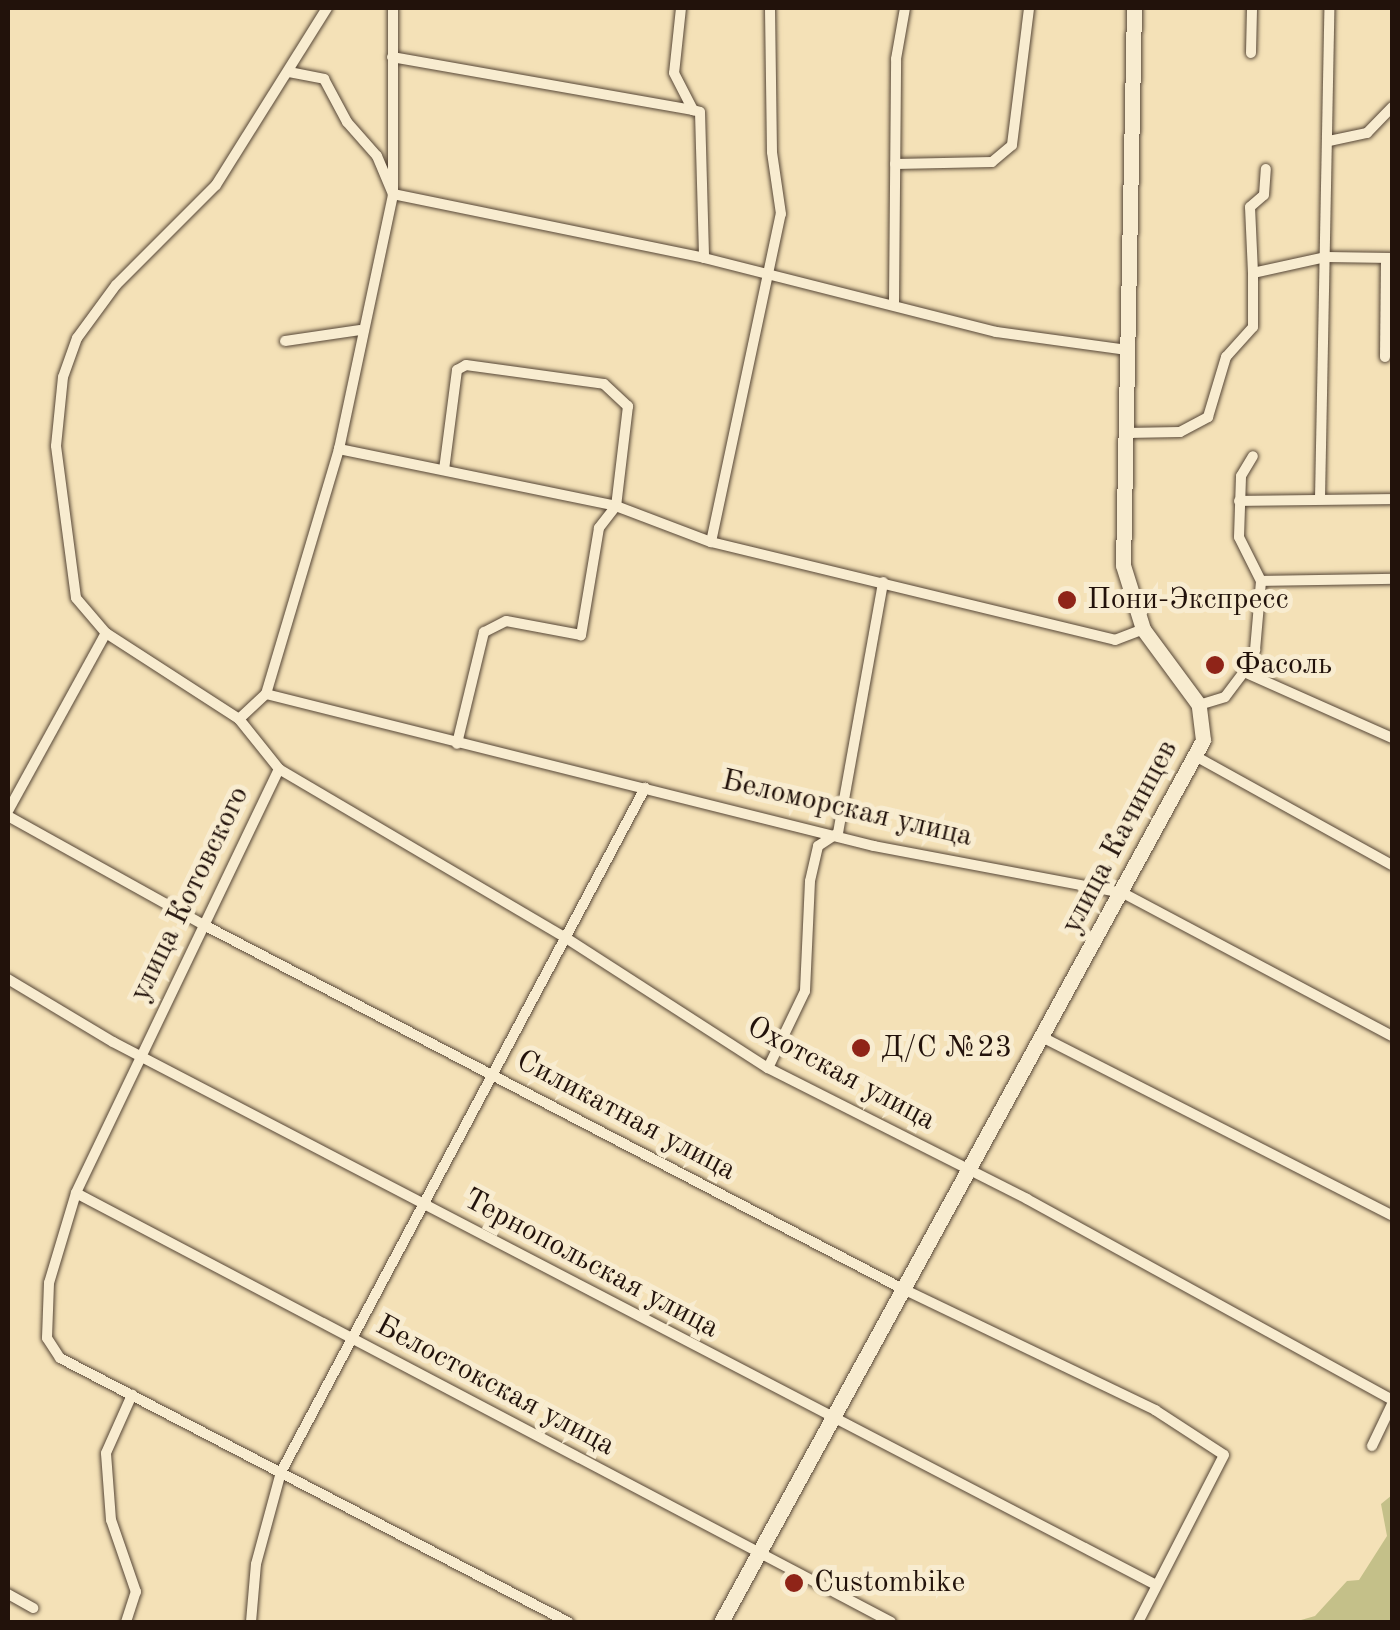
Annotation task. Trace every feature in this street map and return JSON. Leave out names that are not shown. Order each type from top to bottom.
[{"type":"main road","points":[[1134,8],[1123,565],[1144,628],[1200,705]]},
{"type":"main road","name":"улица Качинцев","points":[[722,1622],[1197,757],[1204,720],[1200,705]]},
{"type":"street","name":"улица Котовского","points":[[327,8],[216,185],[116,285],[77,338],[63,377],[56,446],[76,598],[106,633],[238,720],[279,769],[139,1053],[76,1193],[49,1282],[47,1338],[60,1358],[568,1622]]},
{"type":"street","points":[[238,720],[266,694],[339,448],[360,330],[393,194],[392,8]]},
{"type":"street","points":[[681,8],[674,73],[693,110]]},
{"type":"street","points":[[711,542],[781,214],[772,152],[770,8]]},
{"type":"street","points":[[894,302],[896,58],[905,8]]},
{"type":"street","points":[[895,164],[992,162],[1012,145],[1030,8]]},
{"type":"street","points":[[1251,53],[1252,8]]},
{"type":"street","points":[[1320,499],[1329,8]]},
{"type":"street","points":[[392,57],[700,112],[704,258]]},
{"type":"street","points":[[289,72],[324,80],[347,122],[377,156],[393,194]]},
{"type":"street","points":[[1329,142],[1367,133],[1392,107]]},
{"type":"street","points":[[1126,433],[1180,432],[1208,417],[1226,357],[1253,327],[1250,207],[1264,194],[1266,169]]},
{"type":"street","points":[[393,194],[770,273],[894,302],[996,332],[1128,350]]},
{"type":"street","points":[[1254,274],[1326,257],[1389,259],[1385,357]]},
{"type":"street","points":[[285,341],[360,330]]},
{"type":"street","points":[[444,470],[457,370],[466,365],[604,384],[631,416],[616,506],[599,528],[581,635],[506,621],[484,632],[457,744]]},
{"type":"street","points":[[339,448],[616,506],[711,542],[1115,640],[1144,628]]},
{"type":"street","points":[[1200,705],[1225,696],[1255,650],[1261,580],[1239,537],[1240,476],[1252,456]]},
{"type":"street","points":[[1239,501],[1392,499]]},
{"type":"street","points":[[1261,580],[1392,580]]},
{"type":"street","points":[[768,1068],[805,991],[818,846],[838,834],[883,582]]},
{"type":"street","points":[[8,814],[106,633]]},
{"type":"street","points":[[1244,672],[1392,738],[1392,728]]},
{"type":"street","name":"Беломорская улица","points":[[266,694],[457,744],[838,834],[1123,893],[1392,1036]]},
{"type":"street","points":[[1197,757],[1392,865]]},
{"type":"street","name":"Охотская улица","points":[[279,769],[566,938],[768,1068],[972,1171],[1392,1402]]},
{"type":"street","points":[[252,1622],[256,1564],[282,1472],[645,788]]},
{"type":"street","name":"Силикатная улица","points":[[8,814],[202,924],[904,1289],[1155,1410],[1224,1455],[1156,1585]]},
{"type":"street","name":"Тернопольская улица","points":[[8,979],[422,1203],[1156,1585]]},
{"type":"street","points":[[1042,1037],[1392,1214]]},
{"type":"street","name":"Белостокская улица","points":[[76,1193],[890,1622]]},
{"type":"street","points":[[126,1622],[136,1592],[111,1520],[106,1453],[132,1394]]},
{"type":"street","points":[[1372,1446],[1392,1402]]},
{"type":"street","points":[[1138,1622],[1156,1585]]},
{"type":"street","points":[[8,1594],[33,1608]]},
{"type":"shaded area","points":[[1392,1495],[1392,1622],[1294,1622],[1315,1616],[1347,1581],[1359,1580],[1387,1536],[1381,1504]]},
{"type":"place","name":"Пони-Экспресс","points":[[1067,600]]},
{"type":"place","name":"Фасоль","points":[[1215,665]]},
{"type":"place","name":"Д/С №23","points":[[861,1048]]},
{"type":"place","name":"Custombike","points":[[794,1583]]}]
